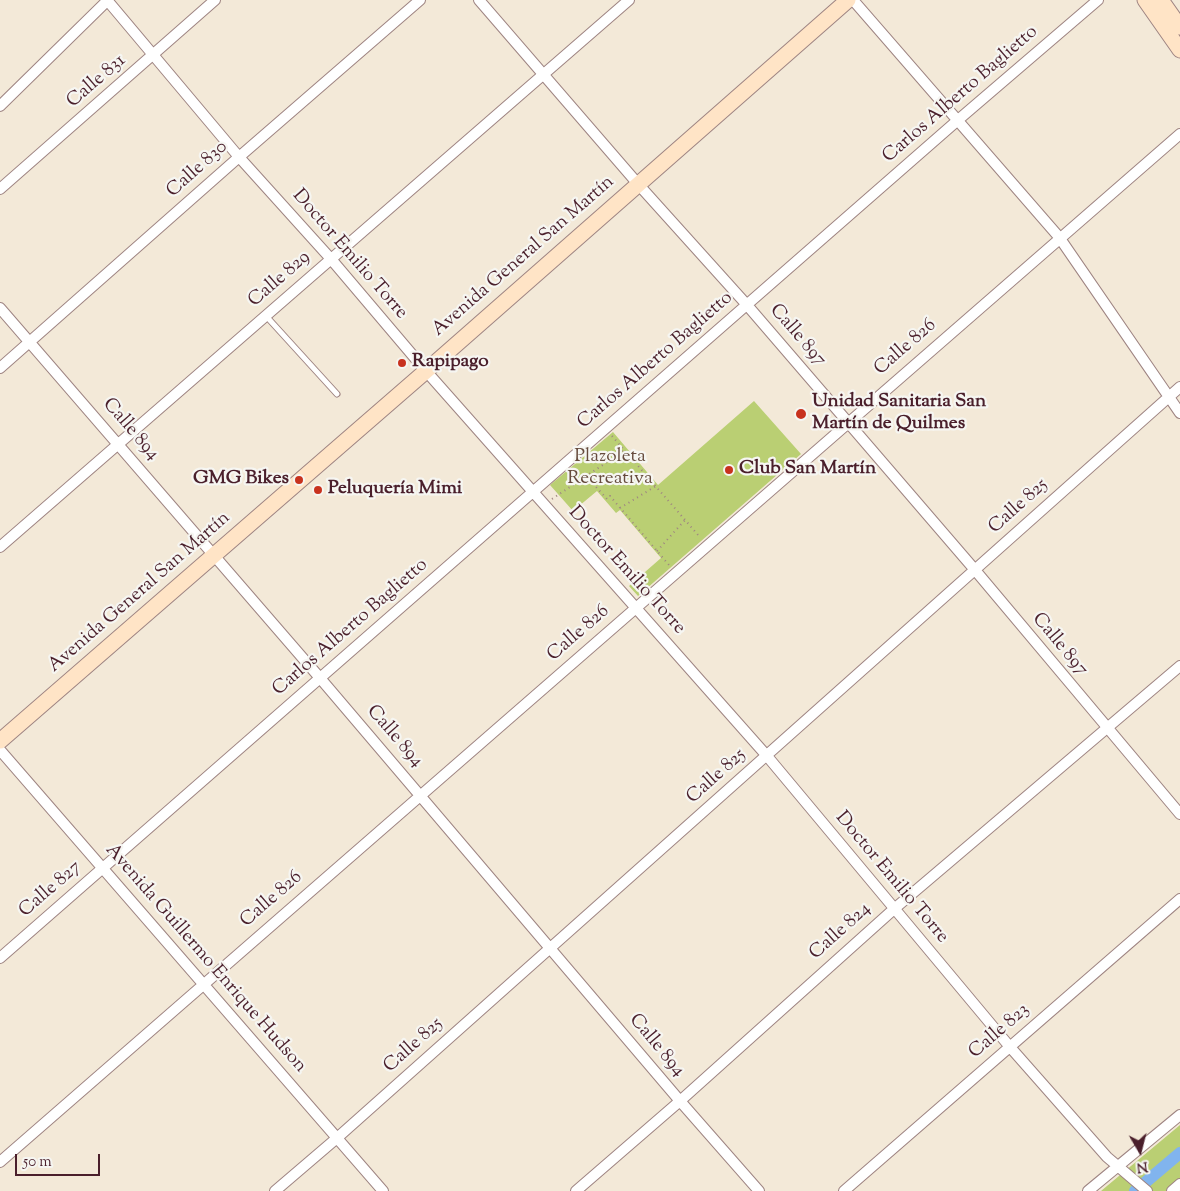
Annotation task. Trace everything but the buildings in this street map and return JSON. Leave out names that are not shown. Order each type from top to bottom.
[{"type":"main road","name":"Avenida General San Martín","points":[[0,741],[426,371],[848,0]]},
{"type":"main road","points":[[1145,0],[1180,50]]},
{"type":"main road","points":[[1161,0],[1180,26]]},
{"type":"street","name":"Doctor Emilio Torre","points":[[107,0],[239,157],[331,259],[426,371],[767,756],[1010,1046],[1117,1167],[1147,1191]]},
{"type":"street","points":[[0,106],[107,0]]},
{"type":"street","name":"Calle 831","points":[[0,189],[215,0]]},
{"type":"street","name":"Calle 830","points":[[0,368],[420,0]]},
{"type":"street","name":"Calle 897","points":[[479,0],[638,184],[747,305],[975,570],[1180,814]]},
{"type":"street","name":"Calle 829","points":[[0,547],[629,0]]},
{"type":"street","points":[[853,0],[1060,238],[1180,413]]},
{"type":"street","name":"Carlos Alberto Baglietto","points":[[102,868],[958,120],[1098,0]]},
{"type":"street","name":"Calle 826","points":[[0,1162],[847,422],[1180,134]]},
{"type":"street","name":"Calle 894","points":[[0,308],[420,794],[680,1101],[759,1191]]},
{"type":"street","name":"Calle 825","points":[[275,1191],[551,948],[1180,387]]},
{"type":"street","name":"Calle 824","points":[[576,1191],[680,1101],[894,908],[1180,666]]},
{"type":"street","name":"Avenida Guillermo Enrique Hudson","points":[[0,750],[383,1191]]},
{"type":"street","name":"Calle 827","points":[[0,958],[102,868]]},
{"type":"street","name":"Calle 823","points":[[844,1191],[1180,899]]},
{"type":"street","points":[[1088,1191],[1180,1115]]},
{"type":"street","points":[[1172,1191],[1180,1184]]},
{"type":"lane","points":[[266,316],[337,394]]},
{"type":"path","points":[[606,428],[707,546]]},
{"type":"path","points":[[544,505],[625,450]]},
{"type":"path","points":[[586,476],[607,499],[610,496],[676,573]]},
{"type":"path","points":[[620,508],[656,486]]},
{"type":"path","points":[[657,551],[684,520]]},
{"type":"green space","name":"Plazoleta Recreativa","points":[[754,401],[801,454],[638,596],[629,586],[661,558],[620,510],[616,513],[597,491],[573,511],[550,485],[613,432],[658,485]]},
{"type":"green space","points":[[1180,1125],[1180,1179],[1166,1191],[1101,1191]]},
{"type":"waterway","points":[[1135,1191],[1180,1153]]},
{"type":"place","name":"Rapipago","points":[[402,363]]},
{"type":"place","name":"Unidad Sanitaria San Martín de Quilmes","points":[[801,414]]},
{"type":"place","name":"Club San Martín","points":[[729,470]]},
{"type":"place","name":"GMG Bikes","points":[[299,480]]},
{"type":"place","name":"Peluquería Mimi","points":[[318,490]]}]
